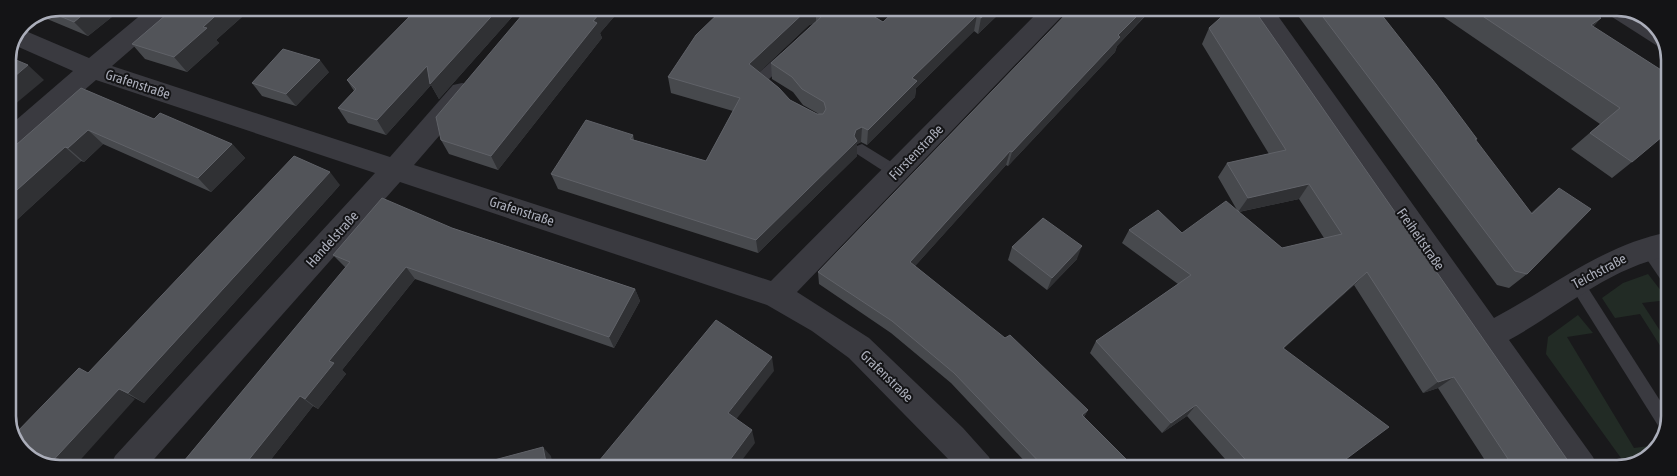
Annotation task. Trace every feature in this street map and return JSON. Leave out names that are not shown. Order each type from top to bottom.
[{"type":"street","points":[[16,134],[155,16]]},
{"type":"street","name":"Fürstenstraße","points":[[776,295],[1048,16]]},
{"type":"street","name":"Freiheitstraße","points":[[1266,16],[1576,460]]},
{"type":"street","name":"Grafenstraße","points":[[22,39],[92,69],[776,295],[822,322],[859,348],[952,439],[971,460]]},
{"type":"street","name":"Handelstraße","points":[[132,460],[395,169],[478,74]]},
{"type":"street","name":"Teichstraße","points":[[1489,336],[1535,310],[1605,265],[1658,245]]},
{"type":"lane","points":[[1621,17],[1655,38]]},
{"type":"lane","points":[[781,94],[760,80],[794,48]]},
{"type":"lane","points":[[862,150],[896,172]]},
{"type":"lane","points":[[1576,282],[1661,416]]},
{"type":"shaded area","points":[[1648,274],[1661,291],[1661,301],[1642,303],[1661,332],[1661,347],[1640,314],[1615,318],[1602,298],[1623,283]]},
{"type":"shaded area","points":[[1578,315],[1593,333],[1567,337],[1634,448],[1648,447],[1639,454],[1622,459],[1546,354],[1548,337]]},
{"type":"building","points":[[60,16],[81,16],[74,22]]},
{"type":"building","points":[[165,16],[215,16],[203,27],[207,28],[174,57],[132,44]]},
{"type":"building","points":[[410,16],[492,16],[430,84],[427,66],[377,120],[338,108],[356,89],[347,80]]},
{"type":"building","points":[[521,16],[597,16],[593,21],[597,23],[491,156],[441,140],[436,117]]},
{"type":"building","points":[[716,16],[800,16],[749,64],[779,88],[790,100],[817,114],[823,114],[826,109],[824,102],[802,89],[792,77],[771,63],[821,16],[873,16],[883,22],[889,16],[976,16],[912,78],[917,81],[868,130],[862,127],[856,130],[854,136],[857,141],[756,240],[551,174],[586,120],[633,135],[630,139],[706,161],[740,98],[668,77],[696,35]]},
{"type":"building","points":[[1064,16],[1137,16],[1118,35],[1120,37],[1012,152],[1010,151],[910,262],[1005,338],[1010,335],[1088,410],[1082,415],[1127,460],[1037,460],[954,373],[892,321],[818,272]]},
{"type":"building","points":[[1222,16],[1258,16],[1567,460],[1509,460],[1454,377],[1438,382],[1367,272],[1283,348],[1389,427],[1345,460],[1246,460],[1196,405],[1171,423],[1096,341],[1191,275],[1129,230],[1158,210],[1182,233],[1226,201],[1282,248],[1342,234],[1309,184],[1248,198],[1227,163],[1286,150],[1209,28]]},
{"type":"building","points":[[1322,16],[1383,16],[1436,84],[1532,214],[1559,188],[1591,209],[1527,274],[1515,271]]},
{"type":"building","points":[[1482,16],[1598,16],[1601,18],[1591,25],[1661,70],[1661,138],[1632,162],[1590,133],[1620,108]]},
{"type":"building","points":[[283,49],[320,60],[286,94],[252,83]]},
{"type":"building","points":[[16,60],[28,65],[16,75]]},
{"type":"building","points":[[81,88],[154,119],[160,113],[232,144],[198,178],[88,130],[68,148],[65,147],[16,191],[16,145]]},
{"type":"building","points":[[294,156],[330,172],[128,393],[119,389],[54,459],[41,455],[31,449],[22,438],[19,430],[79,368],[88,373]]},
{"type":"building","points":[[382,198],[452,228],[635,289],[609,337],[406,267],[329,361],[334,363],[305,399],[300,396],[249,460],[185,460],[350,262],[333,255]]},
{"type":"building","points":[[1043,218],[1082,246],[1052,278],[1012,247]]},
{"type":"building","points":[[716,320],[772,357],[728,413],[752,430],[730,460],[600,460]]},
{"type":"building","points":[[543,447],[546,460],[494,460]]}]
